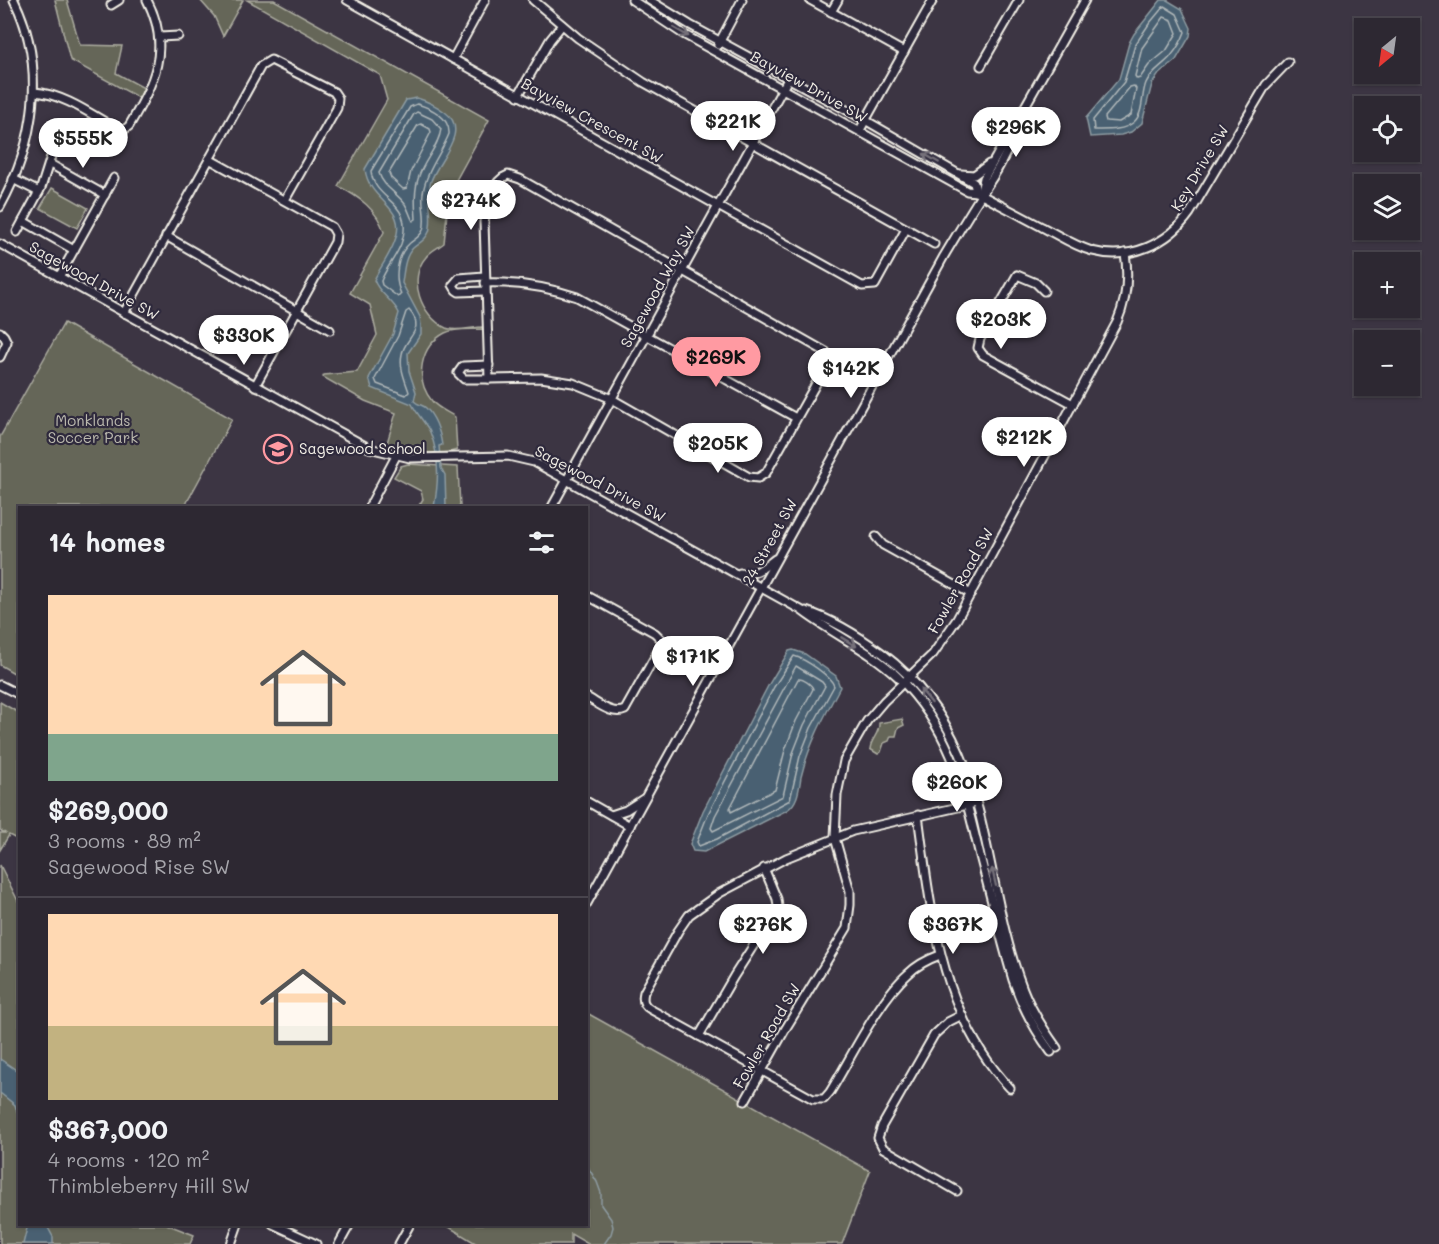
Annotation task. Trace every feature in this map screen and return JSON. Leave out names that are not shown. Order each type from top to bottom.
[{"type":"street","points":[[0,207],[26,146],[32,120],[34,92],[31,58],[24,25],[14,0]]},
{"type":"street","points":[[111,5],[120,0]]},
{"type":"street","points":[[34,92],[46,93],[64,100],[117,129],[124,130],[129,126],[152,84],[160,46],[158,27],[147,0]]},
{"type":"street","name":"Bayview Crescent SW","points":[[347,0],[717,207],[866,287],[875,285],[906,229]]},
{"type":"street","points":[[453,59],[485,0]]},
{"type":"street","points":[[533,0],[562,25],[643,82],[934,244]]},
{"type":"street","name":"Bayview Drive SW","points":[[632,0],[662,21],[967,191],[978,193]]},
{"type":"street","name":"Bayview Drive SW","points":[[649,0],[719,42],[865,120],[974,183],[978,193]]},
{"type":"street","points":[[715,50],[742,0]]},
{"type":"street","points":[[810,0],[904,52]]},
{"type":"street","points":[[831,12],[838,0]]},
{"type":"street","points":[[860,130],[933,0]]},
{"type":"street","points":[[981,66],[1019,0]]},
{"type":"street","name":"24 Street SW","points":[[588,901],[978,193],[994,158],[1026,106],[1084,0]]},
{"type":"street","points":[[518,96],[550,40],[562,25]]},
{"type":"street","points":[[160,37],[178,36]]},
{"type":"street","points":[[124,313],[261,66],[267,60],[276,61],[334,92],[339,103],[285,200]]},
{"type":"street","name":"Key Drive SW","points":[[978,193],[1082,248],[1105,253],[1125,253],[1147,248],[1162,241],[1184,222],[1266,85],[1288,62]]},
{"type":"street","name":"Sagewood Way SW","points":[[553,506],[788,79]]},
{"type":"street","name":"24 Street SW","points":[[978,193],[990,183],[1026,106]]},
{"type":"street","points":[[17,232],[39,192],[50,165],[54,147]]},
{"type":"street","points":[[958,174],[974,175],[984,169],[994,158]]},
{"type":"street","points":[[209,159],[332,226],[336,234],[335,242],[255,386]]},
{"type":"street","points":[[50,165],[105,195]]},
{"type":"street","points":[[489,365],[463,366],[458,373],[464,379],[489,379],[525,377],[573,383],[612,399],[753,478],[766,473],[827,364],[828,355],[520,179],[508,175],[499,180],[486,209],[483,232],[489,365],[489,379]]},
{"type":"street","points":[[59,277],[114,178]]},
{"type":"street","points":[[13,179],[39,192]]},
{"type":"street","points":[[23,222],[74,250]]},
{"type":"street","points":[[166,236],[330,330]]},
{"type":"street","name":"Sagewood Drive SW","points":[[0,243],[355,442],[396,456],[522,458],[567,480],[801,610]]},
{"type":"street","name":"Fowler Road SW","points":[[745,1101],[847,928],[849,891],[835,837],[837,795],[844,760],[867,721],[946,638],[971,594],[1117,322],[1125,303],[1128,279],[1125,253]]},
{"type":"street","points":[[1044,291],[1036,283],[1017,275],[980,339],[978,348],[983,355],[1073,404]]},
{"type":"street","points":[[485,283],[516,284],[560,292],[592,304],[796,418]]},
{"type":"street","points":[[0,332],[7,342],[0,357]]},
{"type":"street","points":[[370,506],[396,456]]},
{"type":"street","points":[[876,537],[883,545],[971,594]]},
{"type":"street","points":[[734,573],[752,574],[779,555]]},
{"type":"street","points":[[588,596],[655,633],[661,639],[662,644],[625,710],[611,711],[588,699]]},
{"type":"street","points":[[801,610],[822,616],[861,638],[909,676],[929,698],[955,741],[966,766],[1004,922],[1023,989],[1054,1050],[1035,1029],[1021,1004],[1012,980],[968,805],[958,770],[942,735],[921,704],[885,666],[820,625],[801,610]]},
{"type":"street","points":[[0,685],[18,694]]},
{"type":"street","points":[[611,815],[626,810],[645,798]]},
{"type":"street","points":[[588,802],[630,825]]},
{"type":"street","points":[[940,955],[917,967],[896,986],[824,1099],[813,1099],[699,1036],[646,1006],[643,997],[689,915],[713,897],[764,868],[835,837],[918,815],[976,803]]},
{"type":"street","points":[[918,815],[930,905],[940,955],[962,1015],[987,1061],[1010,1088]]},
{"type":"street","points":[[699,1036],[778,907],[764,868]]},
{"type":"street","points":[[957,1191],[883,1148],[878,1138],[882,1125],[934,1035],[948,1022],[962,1015]]},
{"type":"street","points":[[231,1244],[237,1226]]},
{"type":"street","points":[[277,1226],[316,1244]]},
{"type":"street","points":[[339,1244],[349,1226]]},
{"type":"street","points":[[399,1244],[409,1226]]},
{"type":"green space","points":[[55,0],[67,0],[80,45],[122,46],[116,73],[144,88],[139,98],[70,60]]},
{"type":"green space","points":[[200,0],[243,0],[223,36],[214,16]]},
{"type":"green space","points":[[247,0],[274,0],[489,120],[449,193],[444,243],[432,251],[420,266],[417,286],[430,315],[446,328],[483,327],[483,329],[445,333],[430,346],[422,364],[426,392],[437,406],[455,417],[457,450],[422,453],[386,446],[396,413],[365,401],[323,377],[324,375],[357,372],[377,335],[370,305],[350,293],[384,232],[377,217],[366,204],[338,186],[387,100],[380,75]]},
{"type":"green space","points":[[52,188],[88,208],[77,228],[40,208]]},
{"type":"green space","name":"Monklands Soccer Park","points":[[64,323],[232,419],[186,504],[189,506],[18,506],[18,675],[0,665],[0,437]]},
{"type":"green space","points":[[408,464],[458,467],[460,506],[419,506],[423,499],[421,491],[394,477],[401,466]]},
{"type":"green space","points":[[0,702],[18,712],[18,840],[9,835],[0,850],[0,833],[5,833],[0,830]]},
{"type":"green space","points":[[902,719],[904,725],[898,728],[896,736],[891,736],[889,741],[884,743],[881,752],[878,754],[870,749],[879,723]]},
{"type":"green space","points":[[0,865],[18,901],[18,1226],[171,1226],[194,1235],[190,1244],[0,1244]]},
{"type":"green space","points":[[588,1014],[870,1171],[842,1244],[588,1244],[571,1234],[571,1244],[477,1244],[447,1226],[588,1226]]},
{"type":"water","points":[[1161,0],[1167,0],[1182,9],[1191,28],[1190,36],[1176,60],[1159,74],[1152,84],[1142,123],[1131,132],[1121,135],[1090,137],[1086,118],[1119,79],[1129,43]]},
{"type":"water","points":[[417,98],[432,104],[445,112],[455,128],[450,146],[431,181],[429,232],[408,256],[402,283],[420,317],[421,334],[408,353],[409,371],[416,392],[414,401],[429,412],[440,435],[442,445],[439,446],[441,468],[445,475],[446,506],[434,506],[438,478],[437,459],[429,429],[412,404],[372,388],[369,378],[393,334],[399,313],[374,280],[392,248],[398,230],[393,212],[373,190],[365,169],[406,100]]},
{"type":"water","points":[[789,651],[805,654],[836,676],[840,687],[804,765],[796,800],[787,810],[704,852],[693,851],[690,844],[703,811],[769,684]]},
{"type":"water","points":[[0,1059],[18,1071],[18,1115],[15,1105],[0,1093]]},
{"type":"water","points":[[28,1226],[47,1226],[53,1237],[53,1244],[23,1244]]},
{"type":"waterway","points":[[588,1165],[601,1193],[601,1205],[611,1219],[613,1227],[604,1244]]},
{"type":"place","name":"Sagewood School","points":[[278,449]]}]
